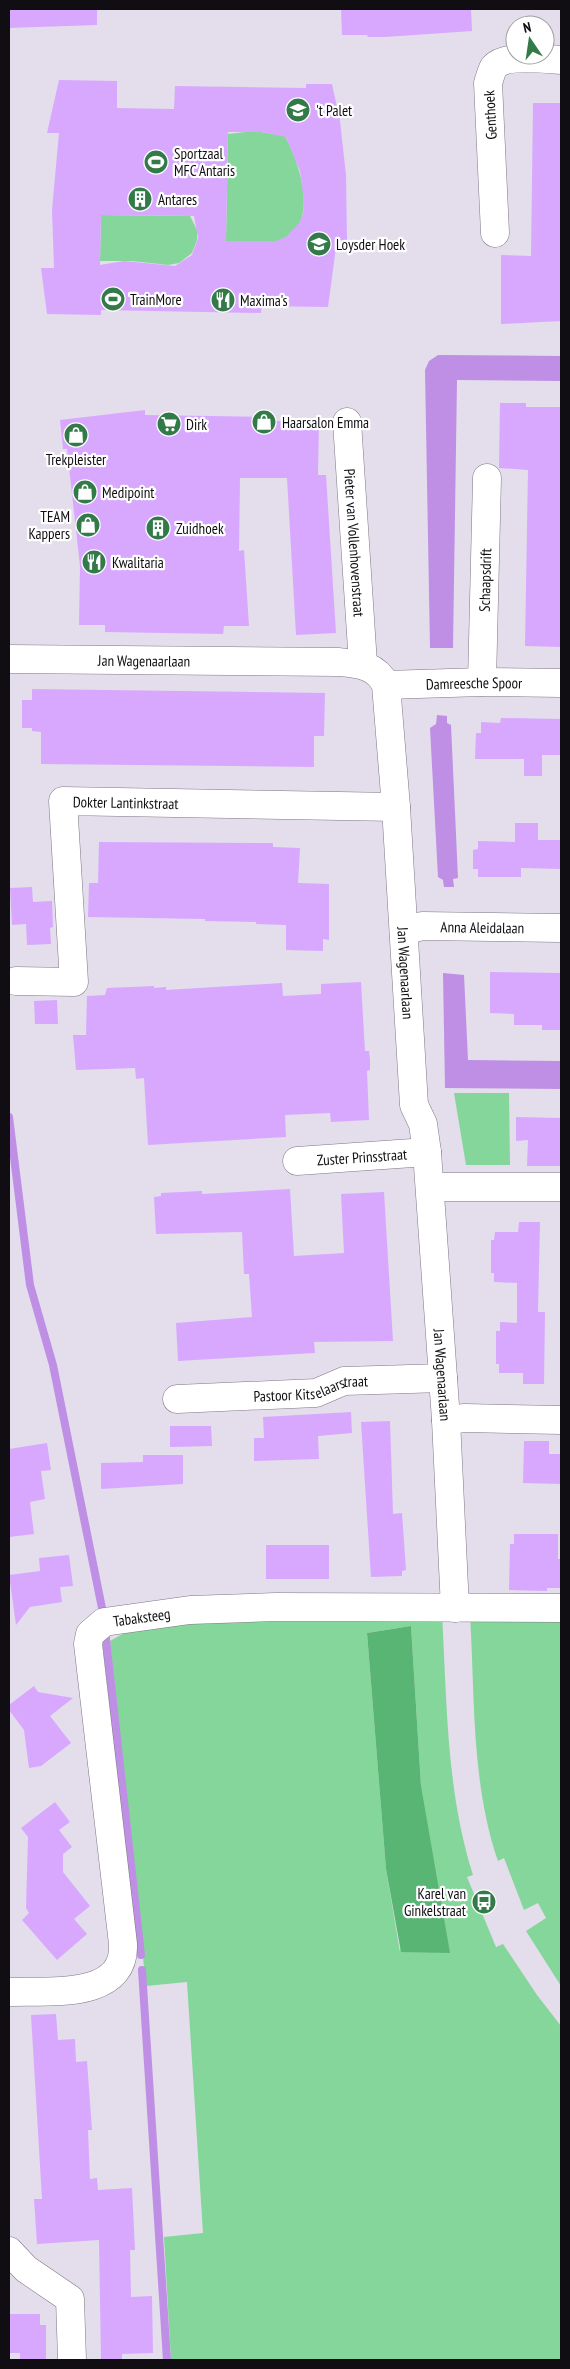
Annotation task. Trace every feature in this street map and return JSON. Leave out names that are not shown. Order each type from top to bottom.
[{"type":"street","name":"Genthoek","points":[[495,232],[488,83],[493,68],[502,61],[514,59],[561,60]]},
{"type":"street","name":"Pieter van Vollenhovenstraat","points":[[347,422],[364,664]]},
{"type":"street","name":"Schaapsdrift","points":[[482,682],[487,478]]},
{"type":"street","name":"Jan Wagenaarlaan","points":[[9,659],[338,662],[364,664]]},
{"type":"street","points":[[364,664],[380,674],[386,685]]},
{"type":"street","name":"Damreesche Spoor","points":[[386,685],[482,682],[561,683]]},
{"type":"street","name":"Jan Wagenaarlaan","points":[[386,685],[396,807],[414,1104],[423,1124],[430,1186],[446,1420],[455,1608]]},
{"type":"street","name":"Dokter Lantinkstraat","points":[[16,981],[74,982],[63,801],[396,807]]},
{"type":"street","name":"Anna Aleidalaan","points":[[404,931],[422,926],[561,928]]},
{"type":"street","name":"Zuster Prinsstraat","points":[[298,1161],[427,1152]]},
{"type":"street","points":[[430,1186],[561,1186]]},
{"type":"street","name":"Pastoor Kitselaarstraat","points":[[177,1399],[316,1393],[344,1381],[443,1378]]},
{"type":"street","points":[[446,1420],[465,1418],[561,1420]]},
{"type":"street","name":"Tabaksteeg","points":[[9,1992],[94,1986],[110,1978],[122,1958],[123,1944],[88,1644],[88,1638],[94,1629],[104,1622],[190,1610],[276,1607],[561,1608]]},
{"type":"street","points":[[9,2251],[26,2269],[70,2299],[72,2360]]},
{"type":"green space","points":[[255,131],[285,136],[301,178],[304,194],[303,210],[299,224],[291,234],[277,241],[258,243],[226,241],[228,134]]},
{"type":"green space","points":[[101,215],[190,216],[197,230],[197,240],[192,253],[179,263],[168,265],[132,261],[100,261]]},
{"type":"green space","points":[[454,1093],[509,1093],[510,1165],[466,1165]]},
{"type":"green space","points":[[442,1614],[449,1746],[457,1811],[473,1875],[467,1877],[496,1947],[503,1944],[537,1995],[561,2026],[561,2360],[171,2360],[164,2237],[203,2233],[187,1982],[146,1986],[110,1641],[135,1627],[171,1619]],"holes":[[[411,1626],[421,1786],[400,1952],[386,1869],[367,1633]]]},
{"type":"green space","points":[[470,1615],[561,1615],[561,1986],[526,1931],[546,1918],[538,1903],[524,1910],[504,1858],[498,1861],[489,1831],[483,1801],[476,1740]]},
{"type":"green space","points":[[411,1626],[421,1786],[450,1953],[401,1952],[386,1869],[367,1633]]},
{"type":"shaded area","points":[[438,355],[561,356],[561,381],[457,380],[453,648],[430,648],[425,370],[429,361]]},
{"type":"shaded area","points":[[437,715],[447,716],[447,723],[451,725],[458,878],[453,879],[454,887],[444,887],[443,880],[438,877],[430,728],[436,724]]},
{"type":"shaded area","points":[[443,973],[464,975],[468,1060],[561,1061],[561,1089],[445,1088]]},
{"type":"building","points":[[9,9],[97,9],[97,25],[9,28]]},
{"type":"building","points":[[341,9],[471,9],[472,31],[385,37],[342,35]]},
{"type":"building","name":"Antares","points":[[59,80],[117,81],[117,108],[174,109],[175,86],[306,88],[306,84],[332,84],[340,121],[346,175],[347,240],[337,240],[328,307],[262,306],[261,313],[101,310],[101,315],[47,314],[41,268],[54,268],[52,210],[59,133],[47,133]],"holes":[[[228,132],[261,132],[286,137],[300,171],[304,201],[300,222],[286,237],[276,241],[226,241]],[[101,215],[194,216],[198,238],[192,255],[175,266],[124,261],[100,265]]]},
{"type":"building","points":[[533,103],[561,103],[561,321],[501,324],[501,255],[531,256]]},
{"type":"building","points":[[500,403],[526,403],[526,407],[561,407],[561,647],[525,646],[528,470],[499,468]]},
{"type":"building","name":"Zuidhoek","points":[[145,410],[145,415],[276,417],[276,421],[319,421],[318,475],[326,475],[336,633],[296,635],[287,478],[240,478],[239,551],[244,550],[249,626],[224,626],[223,634],[105,632],[105,625],[79,625],[80,566],[67,449],[63,449],[60,420]]},
{"type":"building","points":[[32,689],[325,693],[324,736],[314,736],[314,767],[41,764],[41,732],[32,731],[32,728],[22,728],[22,700],[32,700]]},
{"type":"building","points":[[501,718],[561,719],[561,755],[542,755],[542,776],[524,776],[524,759],[475,759],[476,733],[481,733],[481,722],[500,723]]},
{"type":"building","points":[[515,823],[538,823],[538,840],[561,840],[561,869],[521,868],[521,877],[478,877],[478,869],[473,869],[473,850],[478,849],[478,841],[515,842]]},
{"type":"building","points":[[99,842],[273,843],[273,847],[300,848],[298,883],[329,884],[329,940],[323,939],[323,951],[286,950],[286,925],[256,924],[256,922],[205,921],[205,919],[88,917],[89,883],[98,883]]},
{"type":"building","points":[[32,887],[33,902],[52,901],[53,927],[50,928],[51,944],[27,945],[26,924],[12,925],[10,888]]},
{"type":"building","points":[[490,972],[561,973],[561,1030],[542,1030],[542,1025],[514,1025],[514,1014],[490,1013]]},
{"type":"building","points":[[361,982],[365,1051],[369,1051],[370,1060],[370,1070],[367,1071],[369,1120],[331,1122],[330,1113],[285,1115],[286,1137],[148,1145],[144,1078],[136,1079],[135,1068],[76,1070],[73,1035],[86,1035],[87,996],[105,995],[107,988],[154,986],[154,988],[166,987],[166,990],[282,983],[283,996],[321,994],[321,984]]},
{"type":"building","points":[[57,1000],[58,1024],[35,1024],[34,1001]]},
{"type":"building","points":[[516,1117],[561,1118],[561,1166],[527,1166],[528,1140],[516,1141]]},
{"type":"building","points":[[290,1189],[294,1256],[344,1253],[341,1194],[384,1192],[393,1341],[314,1342],[315,1353],[178,1361],[176,1323],[252,1317],[249,1274],[244,1274],[242,1232],[156,1234],[154,1197],[161,1196],[161,1193],[202,1191],[202,1194]]},
{"type":"building","points":[[519,1222],[540,1222],[538,1312],[545,1312],[544,1384],[523,1384],[523,1373],[499,1373],[499,1364],[496,1364],[496,1331],[500,1331],[500,1322],[517,1323],[517,1283],[494,1282],[494,1273],[491,1273],[491,1240],[494,1240],[495,1232],[518,1232]]},
{"type":"building","points":[[351,1412],[352,1433],[318,1436],[319,1459],[254,1461],[254,1438],[264,1438],[263,1417]]},
{"type":"building","points":[[390,1421],[393,1514],[402,1513],[406,1570],[402,1571],[402,1576],[371,1577],[361,1422]]},
{"type":"building","points":[[170,1426],[211,1426],[212,1446],[170,1447]]},
{"type":"building","points":[[524,1441],[549,1441],[549,1454],[561,1454],[561,1484],[523,1483]]},
{"type":"building","points":[[47,1443],[51,1470],[41,1471],[45,1499],[30,1502],[34,1534],[9,1537],[9,1449]]},
{"type":"building","points":[[143,1455],[183,1455],[183,1484],[101,1489],[101,1463],[143,1462]]},
{"type":"building","points":[[514,1534],[558,1534],[558,1559],[561,1559],[561,1588],[547,1588],[547,1591],[509,1590],[510,1544],[514,1544]]},
{"type":"building","points":[[266,1545],[329,1545],[329,1579],[266,1579]]},
{"type":"building","points":[[69,1555],[73,1586],[60,1587],[62,1602],[30,1607],[16,1625],[9,1575],[40,1571],[39,1558]]},
{"type":"building","points":[[34,1686],[38,1692],[73,1698],[50,1716],[71,1743],[41,1766],[29,1768],[24,1730],[9,1710],[9,1705]]},
{"type":"building","points":[[55,1802],[70,1822],[59,1830],[72,1847],[63,1854],[63,1872],[90,1906],[74,1919],[87,1934],[57,1960],[22,1920],[29,1913],[26,1908],[28,1837],[21,1828]]},
{"type":"building","points":[[56,2014],[58,2040],[75,2039],[76,2062],[87,2061],[92,2130],[88,2130],[90,2179],[97,2178],[98,2190],[132,2188],[135,2250],[130,2250],[131,2297],[152,2296],[153,2353],[122,2354],[122,2360],[101,2360],[99,2240],[37,2244],[34,2199],[42,2199],[31,2015]]},
{"type":"building","points":[[9,2314],[40,2314],[40,2325],[46,2325],[46,2360],[20,2360],[20,2353],[9,2353]]},
{"type":"waterway","points":[[9,1117],[30,1285],[53,1365],[103,1613]]},
{"type":"waterway","points":[[105,1630],[141,1955]]},
{"type":"waterway","points":[[142,1970],[167,2360]]},
{"type":"place","name":"'t Palet","points":[[298,110]]},
{"type":"place","name":"Sportzaal MFC Antaris","points":[[156,162]]},
{"type":"place","name":"Antares","points":[[140,199]]},
{"type":"place","name":"Loysder Hoek","points":[[319,244]]},
{"type":"place","name":"TrainMore","points":[[113,299]]},
{"type":"place","name":"Maxima's","points":[[223,300]]},
{"type":"place","name":"Haarsalon Emma","points":[[264,422]]},
{"type":"place","name":"Dirk","points":[[169,424]]},
{"type":"place","name":"Trekpleister","points":[[76,435]]},
{"type":"place","name":"Medipoint","points":[[85,492]]},
{"type":"place","name":"TEAM Kappers","points":[[88,525]]},
{"type":"place","name":"Zuidhoek","points":[[158,528]]},
{"type":"place","name":"Kwalitaria","points":[[94,562]]},
{"type":"place","name":"Karel van Ginkelstraat","points":[[484,1902]]}]
